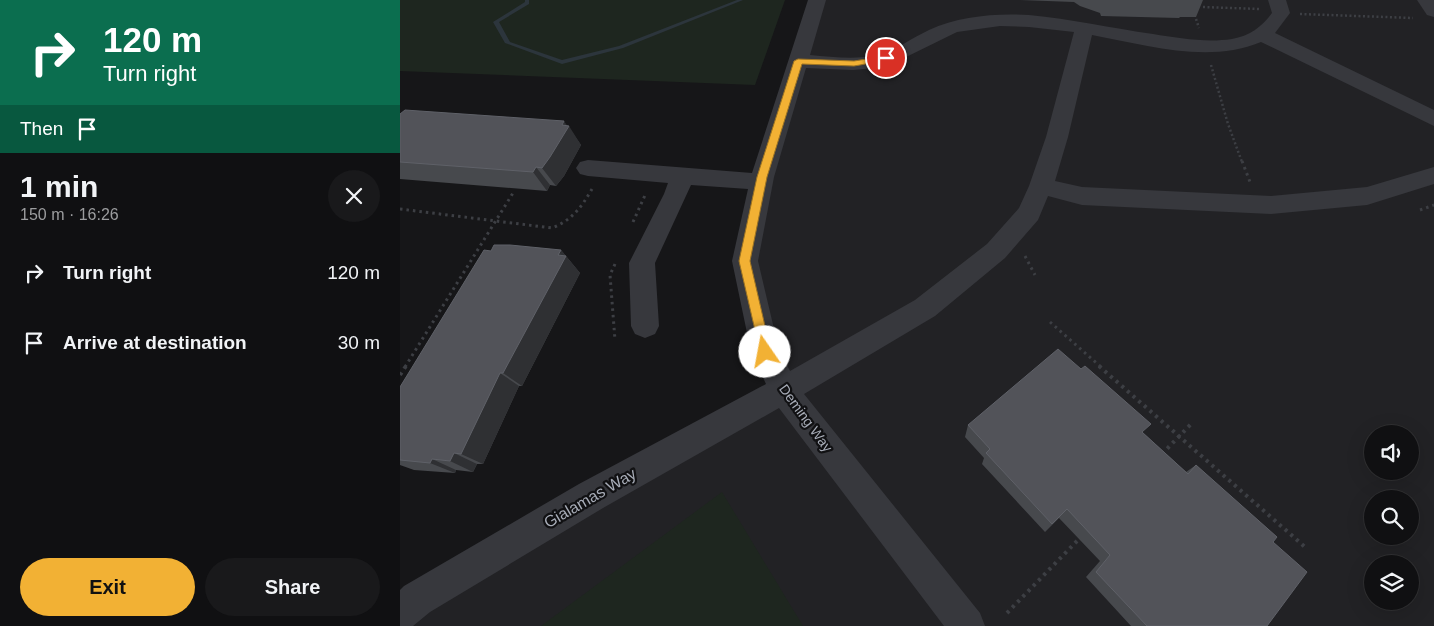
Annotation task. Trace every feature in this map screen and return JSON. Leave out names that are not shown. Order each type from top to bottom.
[{"type":"street","name":"Deming Way","points":[[817,0],[761,182],[745,261],[765,352],[784,390],[809,426],[967,626]]},
{"type":"street","points":[[1426,0],[1434,11]]},
{"type":"street","points":[[798,61],[854,64],[886,58],[950,28],[994,22],[1029,21],[1205,47],[1226,46],[1243,42],[1270,28],[1279,7]]},
{"type":"street","name":"Gialamas Way","points":[[400,612],[417,599],[591,496],[784,390],[925,308],[968,276],[996,252],[1029,213],[1041,186],[1057,137],[1084,29]]},
{"type":"street","points":[[1261,34],[1432,114]]},
{"type":"street","points":[[588,168],[679,185],[761,182]]},
{"type":"street","points":[[1041,186],[1082,196],[1271,205],[1367,196],[1434,175]]},
{"type":"street","points":[[645,326],[642,263],[679,185]]},
{"type":"path","points":[[1203,7],[1263,10],[1279,7],[1416,18]]},
{"type":"path","points":[[1196,19],[1228,124],[1251,183]]},
{"type":"path","points":[[637,192],[679,185]]},
{"type":"path","points":[[400,209],[552,228],[570,220],[581,210],[592,189],[601,189]]},
{"type":"path","points":[[400,375],[513,193]]},
{"type":"path","points":[[1420,210],[1434,205]]},
{"type":"path","points":[[1050,322],[1305,547]]},
{"type":"path","points":[[1161,456],[1192,423]]},
{"type":"path","points":[[1007,613],[1077,541]]},
{"type":"shaded area","points":[[400,0],[785,0],[755,85],[400,71]]},
{"type":"shaded area","points":[[817,0],[1434,0],[1434,626],[400,626],[783,390],[745,261]]},
{"type":"shaded area","points":[[722,492],[803,626],[541,626]]},
{"type":"building","points":[[405,110],[564,121],[562,125],[569,126],[542,168],[536,167],[533,172],[400,162],[400,114]]},
{"type":"building","points":[[494,245],[561,250],[558,255],[566,256],[503,373],[500,373],[461,454],[454,453],[450,461],[432,459],[430,463],[400,460],[400,387],[484,250],[491,251]]},
{"type":"building","points":[[1058,349],[1081,369],[1085,366],[1151,424],[1142,432],[1188,474],[1196,465],[1277,537],[1273,542],[1307,572],[1267,626],[1147,626],[1096,572],[1110,555],[1067,509],[1052,524],[986,453],[990,449],[968,425]]},
{"type":"waterway","points":[[527,0],[527,3],[496,22],[508,43],[562,62],[621,47],[741,0]]},
{"type":"route","points":[[765,352],[745,261],[762,177],[798,61],[854,64],[886,58]]}]
